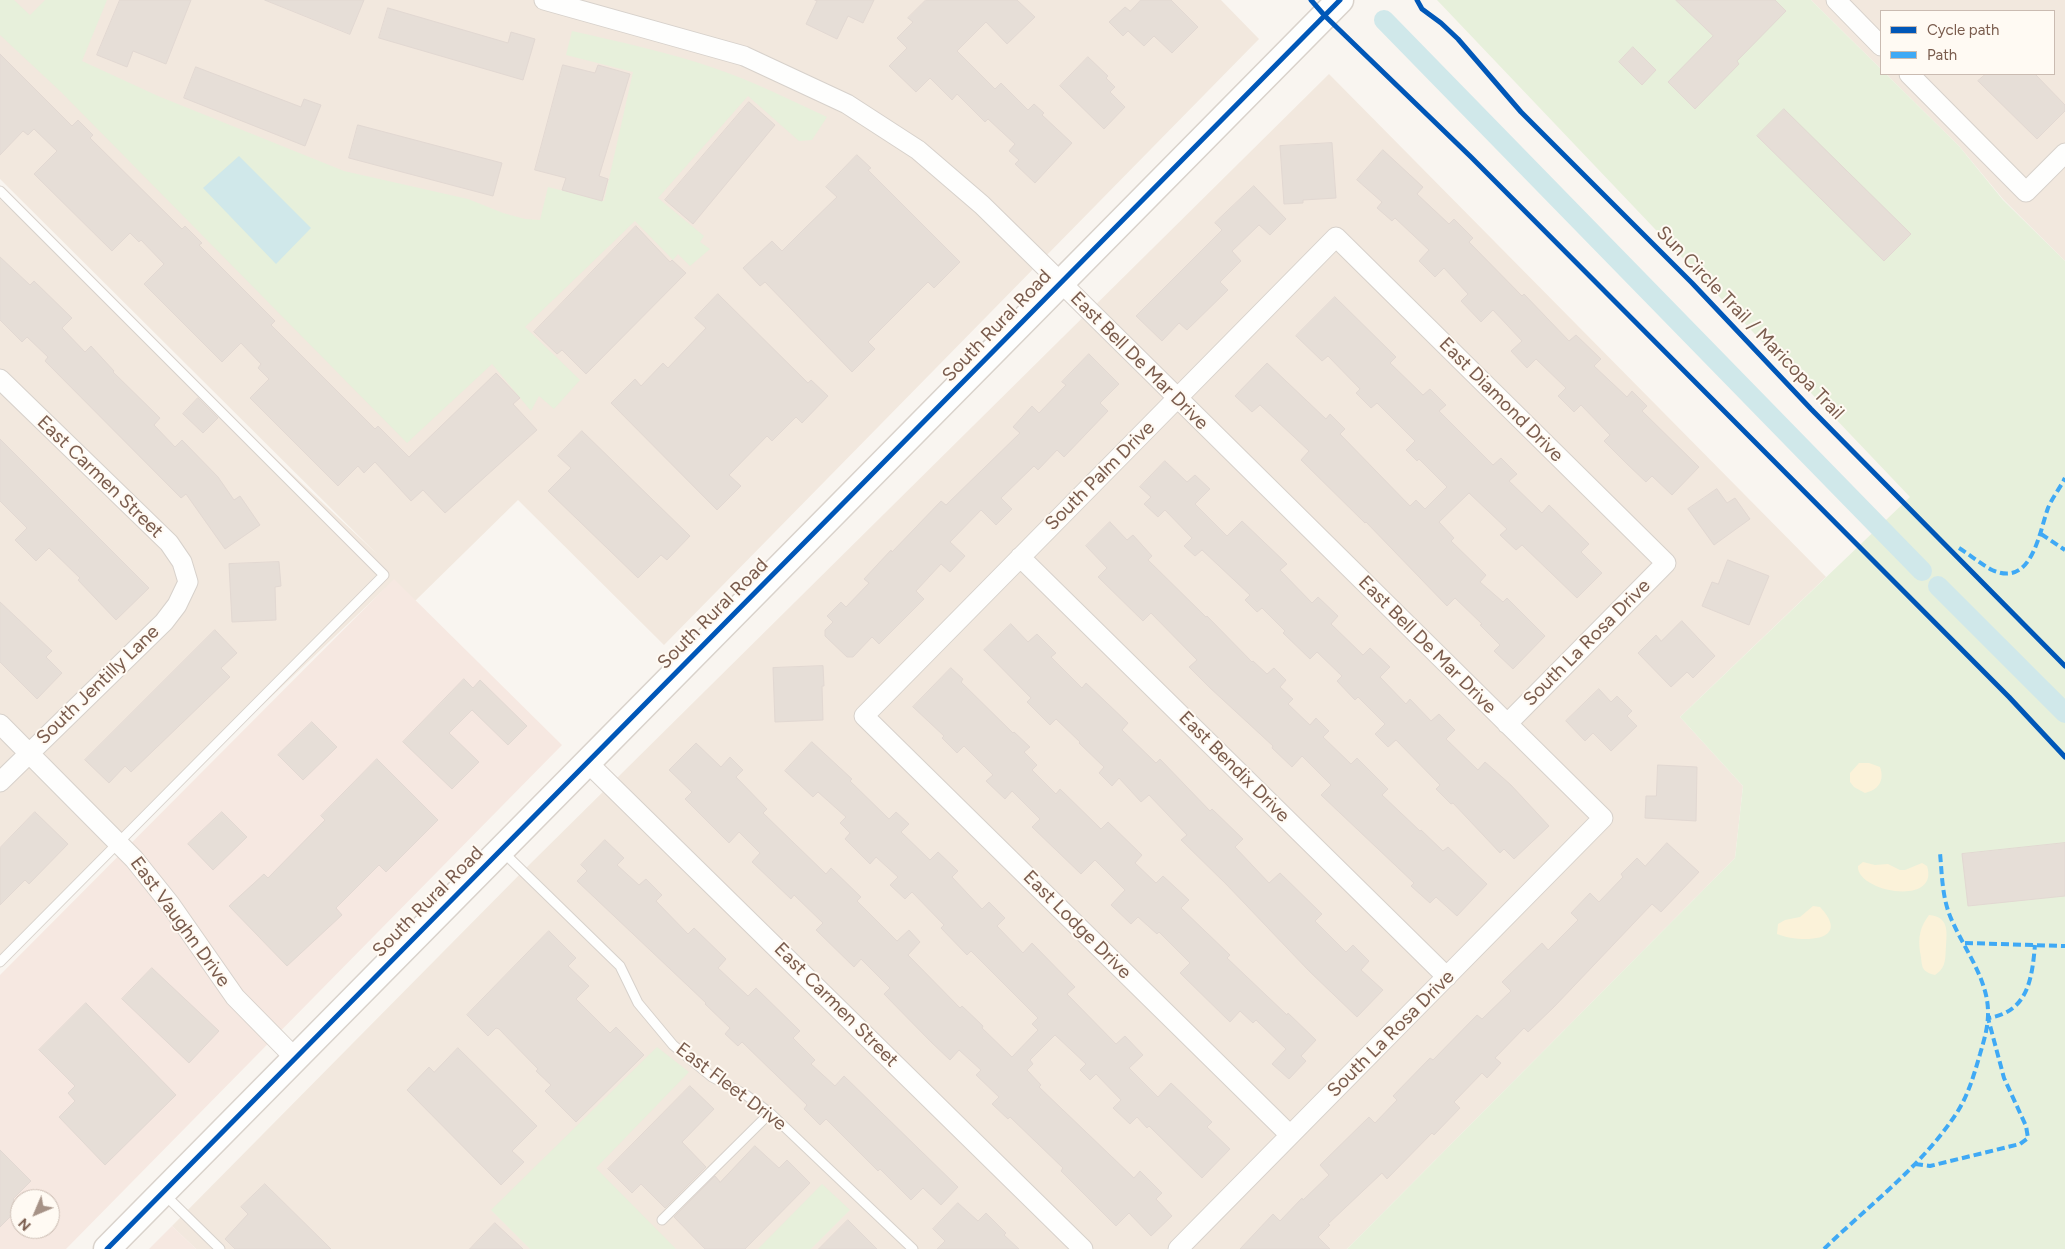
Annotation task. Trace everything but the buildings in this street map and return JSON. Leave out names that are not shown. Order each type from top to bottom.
[{"type":"main road","name":"South Rural Road","points":[[106,1249],[1332,8]]},
{"type":"street","name":"East Bell De Mar Drive","points":[[544,0],[744,56],[847,104],[918,150],[951,178],[1060,282],[1603,818]]},
{"type":"street","points":[[1836,0],[1880,45]]},
{"type":"street","points":[[1910,75],[2026,192],[2065,153]]},
{"type":"street","name":"South Palm Drive","points":[[864,716],[1336,237]]},
{"type":"street","name":"East Diamond Drive","points":[[1336,237],[1666,563]]},
{"type":"street","name":"East Carmen Street","points":[[0,379],[169,543],[182,562],[188,582]]},
{"type":"street","name":"East Bendix Drive","points":[[1020,557],[1447,977]]},
{"type":"street","name":"South La Rosa Drive","points":[[1507,724],[1666,563]]},
{"type":"street","name":"South Jentilly Lane","points":[[0,782],[164,622],[177,605],[188,582]]},
{"type":"street","name":"East Lodge Drive","points":[[864,716],[1290,1135]]},
{"type":"street","name":"East Vaughn Drive","points":[[0,724],[134,859],[170,904],[235,997],[295,1058]]},
{"type":"street","name":"East Carmen Street","points":[[588,762],[1083,1249]]},
{"type":"street","name":"South La Rosa Drive","points":[[1178,1249],[1603,818]]},
{"type":"lane","points":[[0,191],[384,575],[0,962]]},
{"type":"lane","name":"East Fleet Drive","points":[[501,850],[620,966],[638,1003],[674,1045],[712,1077],[746,1095],[770,1113],[913,1249]]},
{"type":"lane","points":[[662,1220],[770,1113]]},
{"type":"lane","points":[[162,1192],[220,1249]]},
{"type":"shaded area","points":[[0,0],[1221,0],[1259,39],[664,645],[518,500],[415,601],[394,580],[0,955],[0,199],[378,555],[0,179]]},
{"type":"shaded area","points":[[1811,0],[2065,0],[2065,261],[2003,199],[1959,146],[1887,75],[2055,75],[2055,10],[1880,10],[1880,68]]},
{"type":"shaded area","points":[[1329,74],[1826,577],[1680,717],[1743,786],[1735,858],[1347,1249],[196,1249],[172,1226],[529,865]]},
{"type":"shaded area","points":[[394,579],[562,745],[66,1249],[0,1249],[0,975]]},
{"type":"shaded area","points":[[172,1226],[196,1249],[149,1249]]},
{"type":"green space","points":[[0,0],[14,0],[30,15],[45,0],[107,0],[82,61],[158,96],[344,171],[468,199],[503,213],[525,219],[540,220],[548,187],[604,201],[633,72],[566,55],[572,31],[697,62],[729,73],[827,117],[812,140],[799,141],[748,96],[658,198],[704,236],[700,242],[710,249],[690,266],[678,254],[673,260],[635,221],[525,327],[580,380],[554,409],[539,396],[531,411],[492,364],[407,443],[61,92],[0,35]]},
{"type":"green space","points":[[1437,0],[1811,0],[1880,68],[1880,75],[1887,75],[1959,146],[2003,200],[2065,261],[2065,1249],[1347,1249],[1735,858],[1743,786],[1680,717],[1910,497]]},
{"type":"green space","points":[[657,1047],[689,1072],[596,1168],[676,1249],[530,1249],[491,1210]]},
{"type":"green space","points":[[822,1184],[850,1210],[811,1249],[758,1249]]},
{"type":"sand","points":[[1859,763],[1869,763],[1880,767],[1881,781],[1874,790],[1865,793],[1854,787],[1850,782],[1850,773]]},
{"type":"sand","points":[[1863,862],[1875,865],[1888,864],[1900,870],[1905,870],[1922,863],[1927,866],[1928,879],[1921,887],[1910,891],[1882,888],[1870,883],[1861,875],[1858,866]]},
{"type":"sand","points":[[1813,906],[1820,907],[1829,919],[1831,928],[1827,934],[1809,939],[1798,939],[1777,934],[1778,924],[1785,920],[1800,917]]},
{"type":"sand","points":[[1929,915],[1940,919],[1946,930],[1945,962],[1942,969],[1935,975],[1926,972],[1924,969],[1919,947],[1922,928]]},
{"type":"water","points":[[239,156],[311,228],[276,264],[203,188]]},
{"type":"waterway","points":[[1384,20],[1922,571]]},
{"type":"waterway","points":[[1938,586],[2065,713]]},
{"type":"marked path","points":[[1959,548],[1992,570],[2006,574],[2016,571],[2025,565],[2032,555],[2048,508],[2065,478]]},
{"type":"marked path","points":[[2041,534],[2065,550]]},
{"type":"marked path","points":[[1824,1249],[1910,1169],[1942,1133],[1964,1100],[1978,1062],[1987,1025],[1986,995],[1979,974],[1954,926],[1947,908],[1940,853]]},
{"type":"marked path","points":[[1965,943],[2065,946]]},
{"type":"marked path","points":[[1915,1164],[1930,1166],[2020,1144],[2028,1138],[2026,1126],[2004,1078],[1988,1018],[2001,1015],[2012,1009],[2020,1001],[2032,970],[2035,945]]},
{"type":"cycle path","points":[[1311,0],[1325,16],[1471,157],[2009,697],[2065,757]]},
{"type":"cycle path","points":[[107,1249],[1340,0]]},
{"type":"cycle path","name":"Sun Circle Trail / Maricopa Trail","points":[[1417,0],[1422,9],[1458,39],[1521,112],[1692,283],[1811,409],[2065,666]]}]
